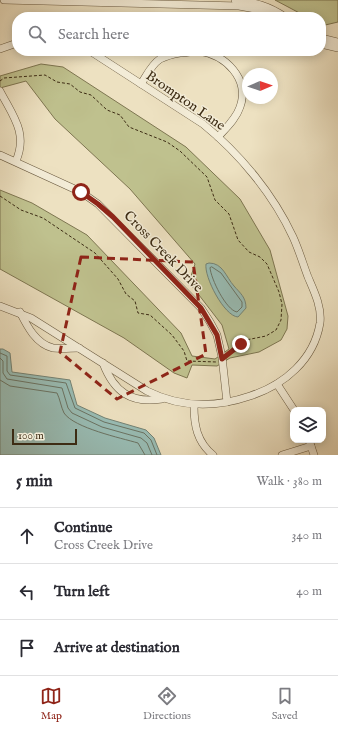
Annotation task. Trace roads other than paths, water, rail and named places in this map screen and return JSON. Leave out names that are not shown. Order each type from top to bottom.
[{"type":"street","points":[[4,0],[239,6],[265,12]]},
{"type":"street","points":[[235,0],[257,3],[278,12]]},
{"type":"street","points":[[326,39],[338,42]]},
{"type":"street","points":[[0,49],[12,45]]},
{"type":"street","points":[[326,45],[338,48]]},
{"type":"street","name":"Brompton Lane","points":[[98,56],[218,136],[249,170],[274,204],[293,237],[319,303],[320,322],[314,346],[303,362],[277,384],[263,392],[227,402],[194,406],[163,399]]},
{"type":"street","points":[[141,84],[152,67],[161,59],[168,56]]},
{"type":"street","points":[[213,56],[220,58],[230,65],[238,75],[242,86],[242,100],[235,118],[218,136]]},
{"type":"street","points":[[0,91],[19,127],[21,135],[21,149],[16,161]]},
{"type":"street","name":"Cross Creek Drive","points":[[0,155],[81,192],[98,204],[113,217],[201,308],[217,335],[222,359],[227,402]]},
{"type":"street","points":[[0,306],[20,312],[147,391],[163,399]]},
{"type":"street","points":[[20,312],[32,334],[42,342],[53,348],[79,348]]},
{"type":"street","points":[[103,363],[108,376],[115,387],[125,395],[138,399],[163,399]]},
{"type":"street","points":[[277,384],[292,407]]},
{"type":"street","points":[[194,406],[194,423],[197,435],[208,451],[213,455]]},
{"type":"street","points":[[282,455],[310,443],[314,455]]},
{"type":"water","points":[[209,263],[218,265],[224,271],[244,298],[246,308],[238,317],[227,310],[216,295],[206,270],[206,264]]},
{"type":"water","points":[[0,349],[10,353],[12,372],[70,380],[77,405],[105,418],[146,430],[154,438],[161,455],[0,455]]}]
